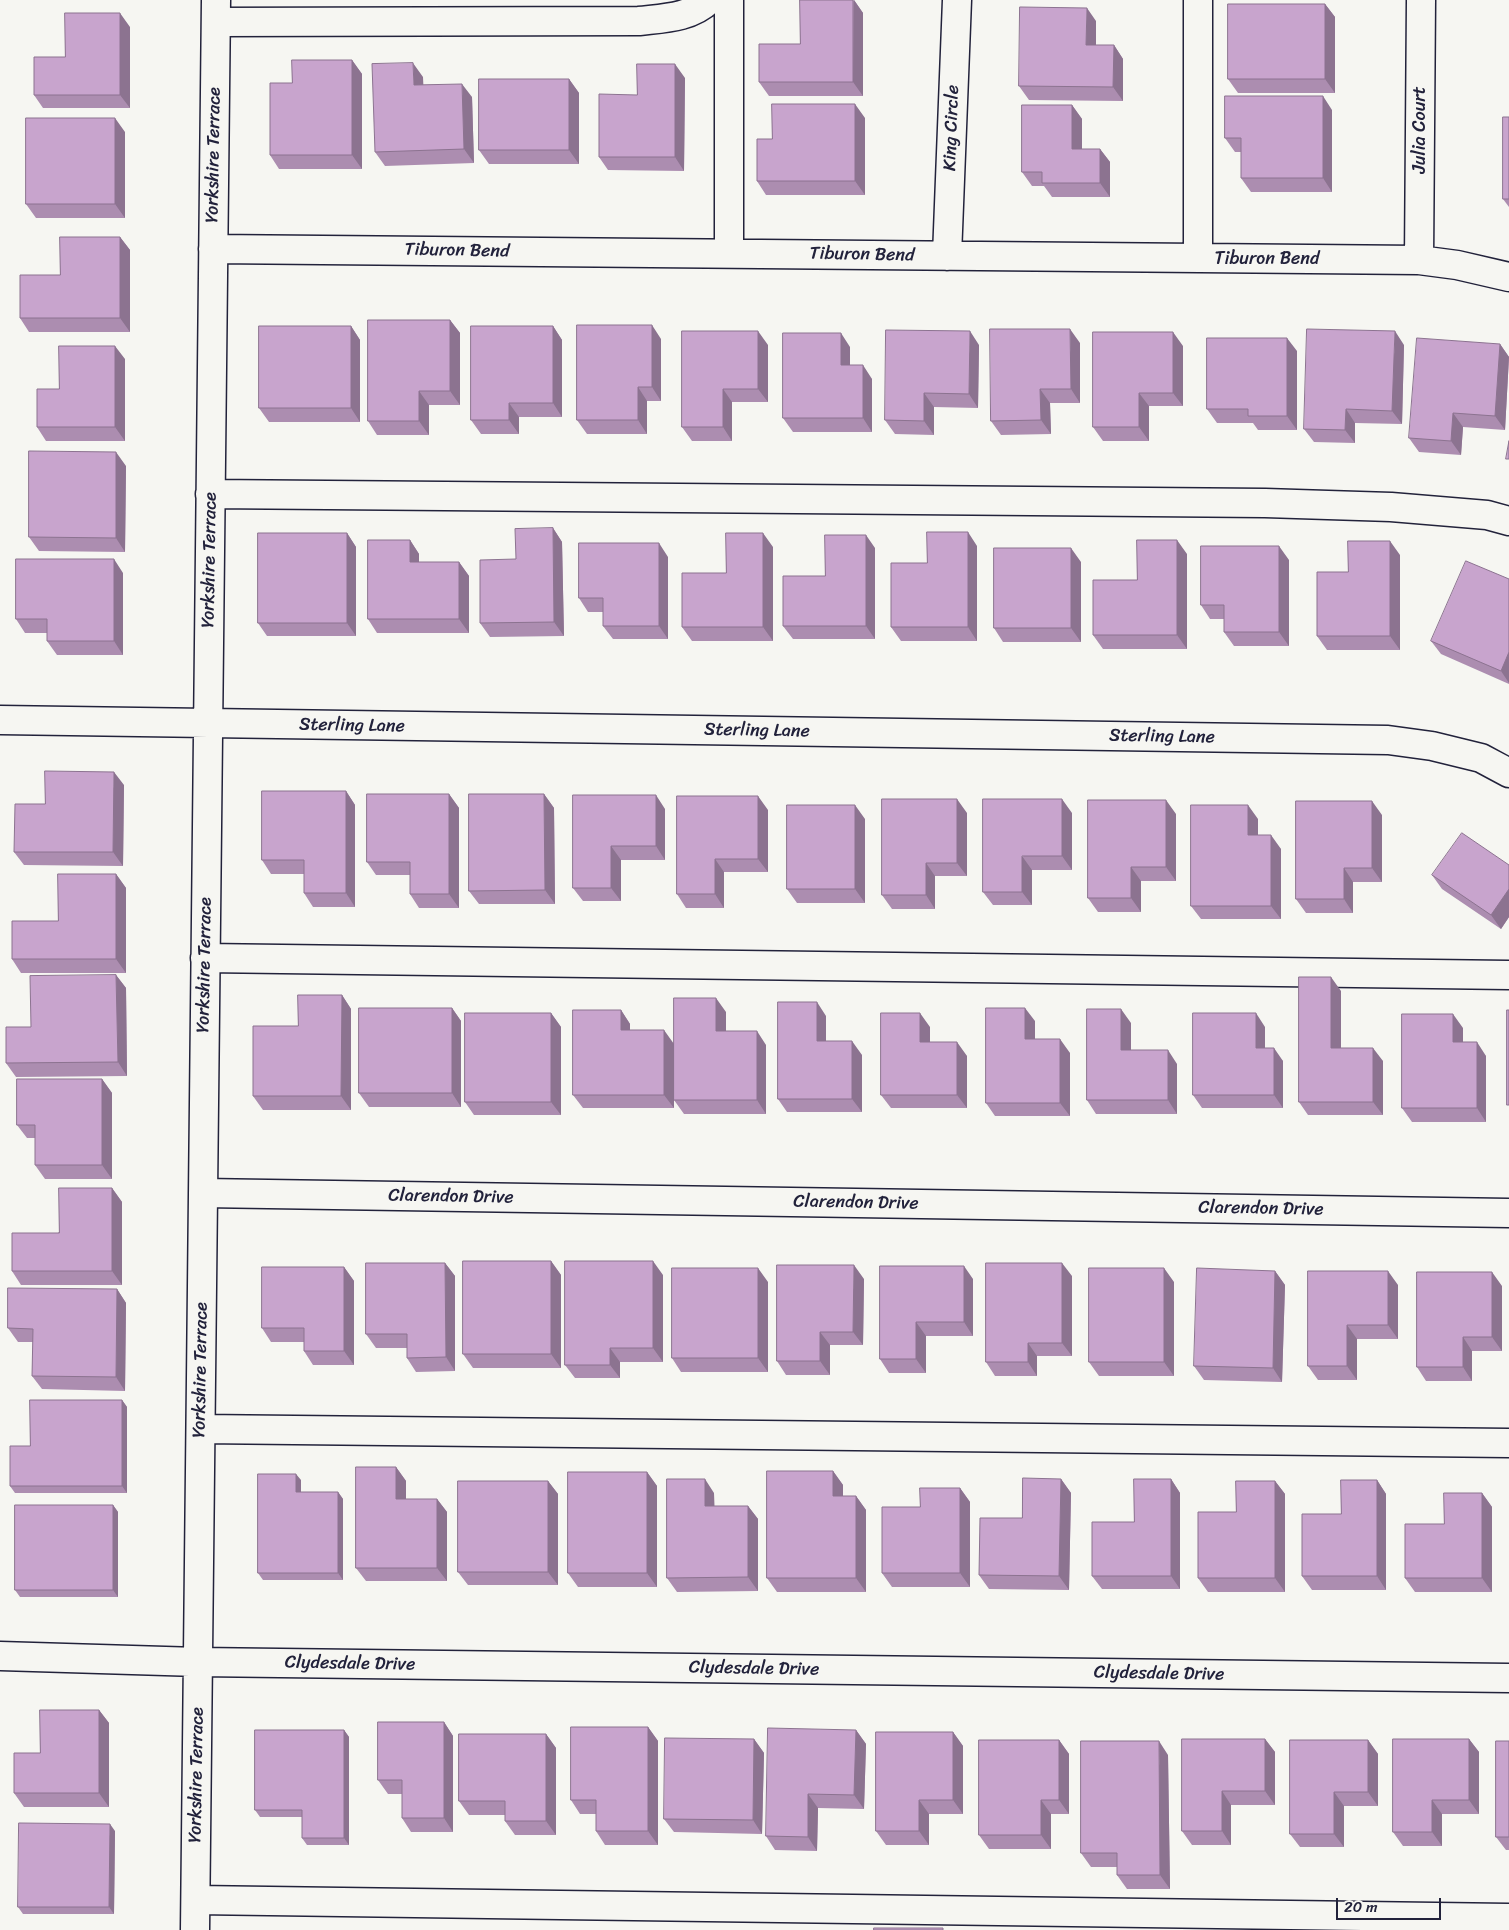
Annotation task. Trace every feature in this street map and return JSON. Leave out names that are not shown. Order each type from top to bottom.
[{"type":"street","points":[[216,11],[266,23],[640,21],[678,17],[709,0]]},
{"type":"street","points":[[729,0],[729,253]]},
{"type":"street","name":"King Circle","points":[[947,256],[958,0]]},
{"type":"street","points":[[1198,0],[1198,258]]},
{"type":"street","name":"Julia Court","points":[[1419,260],[1421,0]]},
{"type":"street","name":"Yorkshire Terrace","points":[[195,1930],[216,11]]},
{"type":"street","name":"Tiburon Bend","points":[[213,249],[1419,260],[1457,265],[1509,277]]},
{"type":"street","points":[[210,494],[1265,503],[1391,507],[1487,515],[1509,521]]},
{"type":"street","name":"Sterling Lane","points":[[0,720],[1388,740],[1432,746],[1481,758],[1509,773]]},
{"type":"street","points":[[206,958],[1509,975]]},
{"type":"street","name":"Clarendon Drive","points":[[203,1193],[1509,1212]]},
{"type":"street","points":[[201,1429],[1509,1443]]},
{"type":"street","name":"Clydesdale Drive","points":[[0,1656],[198,1662],[1509,1678]]},
{"type":"street","points":[[196,1900],[1509,1918]]},
{"type":"building","points":[[800,0],[853,0],[853,82],[759,82],[759,44],[800,44]]},
{"type":"building","points":[[1228,4],[1325,4],[1325,79],[1228,79]]},
{"type":"building","points":[[1020,7],[1087,8],[1086,45],[1114,45],[1113,87],[1019,86]]},
{"type":"building","points":[[65,13],[120,13],[120,95],[34,95],[34,57],[65,57]]},
{"type":"building","points":[[292,60],[352,60],[352,155],[270,155],[270,83],[292,83]]},
{"type":"building","points":[[413,63],[414,85],[462,84],[464,149],[375,152],[372,64]]},
{"type":"building","points":[[637,64],[675,64],[675,157],[599,157],[599,94],[637,95]]},
{"type":"building","points":[[479,79],[569,79],[569,150],[479,150]]},
{"type":"building","points":[[1225,96],[1323,96],[1323,178],[1241,178],[1241,138],[1225,138]]},
{"type":"building","points":[[772,104],[855,104],[855,181],[757,181],[757,139],[772,139]]},
{"type":"building","points":[[1022,105],[1072,105],[1072,149],[1100,149],[1100,183],[1042,183],[1042,172],[1022,172]]},
{"type":"building","points":[[1503,117],[1509,117],[1509,199],[1503,199]]},
{"type":"building","points":[[26,118],[115,118],[115,204],[26,204]]},
{"type":"building","points":[[60,237],[120,237],[120,318],[20,318],[20,275],[60,275]]},
{"type":"building","points":[[368,320],[450,320],[450,391],[419,391],[419,421],[368,421]]},
{"type":"building","points":[[577,325],[652,325],[652,387],[638,387],[638,420],[577,420]]},
{"type":"building","points":[[259,326],[351,326],[351,408],[259,408]]},
{"type":"building","points":[[471,326],[553,326],[553,403],[509,403],[509,420],[471,420]]},
{"type":"building","points":[[990,329],[1070,329],[1071,389],[1040,389],[1041,420],[991,421]]},
{"type":"building","points":[[1307,329],[1395,331],[1392,411],[1346,409],[1345,430],[1304,429]]},
{"type":"building","points":[[886,330],[970,331],[969,394],[924,393],[924,421],[885,420]]},
{"type":"building","points":[[682,331],[758,331],[758,389],[723,389],[723,427],[682,427]]},
{"type":"building","points":[[1093,332],[1173,332],[1173,393],[1139,393],[1139,427],[1093,427]]},
{"type":"building","points":[[783,333],[841,333],[841,365],[863,365],[863,418],[783,418]]},
{"type":"building","points":[[1207,338],[1287,338],[1287,416],[1248,416],[1248,409],[1207,409]]},
{"type":"building","points":[[1417,338],[1500,344],[1495,416],[1453,413],[1451,441],[1409,438]]},
{"type":"building","points":[[59,346],[115,346],[115,427],[37,427],[37,389],[59,389]]},
{"type":"building","points":[[1509,441],[1509,459],[1506,459]]},
{"type":"building","points":[[29,451],[116,452],[116,538],[29,537]]},
{"type":"building","points":[[553,528],[554,622],[480,623],[480,560],[516,559],[515,529]]},
{"type":"building","points":[[927,532],[968,532],[968,627],[891,627],[891,563],[927,563]]},
{"type":"building","points":[[258,533],[347,533],[347,623],[258,623]]},
{"type":"building","points":[[726,533],[763,533],[763,627],[682,627],[682,573],[726,573]]},
{"type":"building","points":[[825,535],[866,535],[866,626],[783,626],[783,576],[825,576]]},
{"type":"building","points":[[368,540],[410,540],[410,562],[459,562],[459,619],[368,619]]},
{"type":"building","points":[[1137,540],[1177,540],[1177,635],[1093,635],[1093,580],[1137,580]]},
{"type":"building","points":[[1348,541],[1390,541],[1390,636],[1317,636],[1317,572],[1348,572]]},
{"type":"building","points":[[579,543],[659,543],[659,626],[603,626],[603,598],[579,598]]},
{"type":"building","points":[[1201,546],[1279,546],[1279,632],[1224,632],[1224,605],[1201,605]]},
{"type":"building","points":[[994,548],[1071,548],[1071,628],[994,628]]},
{"type":"building","points":[[16,559],[114,559],[114,641],[47,641],[47,619],[16,619]]},
{"type":"building","points":[[1466,561],[1509,579],[1509,652],[1501,671],[1431,641]]},
{"type":"building","points":[[45,771],[114,772],[113,852],[14,852],[15,804],[45,804]]},
{"type":"building","points":[[262,791],[346,791],[346,893],[304,893],[304,860],[262,860]]},
{"type":"building","points":[[367,794],[449,794],[449,894],[410,894],[410,862],[367,862]]},
{"type":"building","points":[[469,794],[544,794],[545,890],[469,891]]},
{"type":"building","points":[[573,795],[656,795],[656,846],[611,846],[611,888],[573,888]]},
{"type":"building","points":[[677,796],[758,796],[758,859],[715,859],[715,894],[677,894]]},
{"type":"building","points":[[882,799],[957,799],[957,863],[926,863],[926,895],[882,895]]},
{"type":"building","points":[[983,799],[1062,799],[1062,856],[1022,856],[1022,892],[983,892]]},
{"type":"building","points":[[1088,800],[1166,800],[1166,867],[1131,867],[1131,898],[1088,898]]},
{"type":"building","points":[[1296,801],[1372,801],[1372,868],[1344,868],[1344,899],[1296,899]]},
{"type":"building","points":[[787,805],[855,805],[855,889],[787,889]]},
{"type":"building","points":[[1191,805],[1248,805],[1248,835],[1271,835],[1271,906],[1191,906]]},
{"type":"building","points":[[1462,833],[1509,865],[1509,889],[1491,915],[1432,875]]},
{"type":"building","points":[[58,874],[116,874],[116,959],[12,959],[12,921],[58,921]]},
{"type":"building","points":[[116,975],[118,1062],[6,1063],[6,1027],[31,1027],[30,976]]},
{"type":"building","points":[[1299,977],[1331,977],[1331,1048],[1373,1048],[1373,1102],[1299,1102]]},
{"type":"building","points":[[298,995],[342,995],[341,1096],[253,1096],[253,1026],[298,1026]]},
{"type":"building","points":[[674,998],[716,998],[716,1031],[757,1031],[757,1100],[674,1100]]},
{"type":"building","points":[[778,1002],[817,1002],[817,1041],[852,1041],[852,1099],[778,1099]]},
{"type":"building","points":[[359,1008],[452,1008],[452,1093],[359,1093]]},
{"type":"building","points":[[986,1008],[1025,1008],[1025,1039],[1060,1039],[1060,1103],[986,1103]]},
{"type":"building","points":[[1087,1009],[1121,1009],[1121,1050],[1168,1050],[1168,1100],[1087,1100]]},
{"type":"building","points":[[573,1010],[621,1010],[621,1030],[664,1030],[664,1095],[573,1095]]},
{"type":"building","points":[[1507,1010],[1509,1010],[1509,1105],[1507,1105]]},
{"type":"building","points":[[465,1013],[551,1013],[551,1102],[465,1102]]},
{"type":"building","points":[[881,1013],[920,1013],[920,1042],[957,1042],[957,1095],[881,1095]]},
{"type":"building","points":[[1193,1013],[1256,1013],[1256,1048],[1274,1048],[1274,1095],[1193,1095]]},
{"type":"building","points":[[1402,1014],[1453,1014],[1453,1042],[1477,1042],[1477,1108],[1402,1108]]},
{"type":"building","points":[[17,1079],[102,1079],[102,1165],[35,1165],[35,1125],[17,1125]]},
{"type":"building","points":[[59,1188],[112,1188],[112,1271],[12,1271],[12,1233],[59,1233]]},
{"type":"building","points":[[463,1261],[551,1261],[551,1354],[463,1354]]},
{"type":"building","points":[[565,1261],[653,1261],[653,1348],[610,1348],[610,1365],[565,1365]]},
{"type":"building","points":[[366,1263],[445,1263],[446,1357],[407,1358],[407,1334],[366,1334]]},
{"type":"building","points":[[986,1263],[1062,1263],[1062,1343],[1028,1343],[1028,1362],[986,1362]]},
{"type":"building","points":[[777,1265],[854,1265],[853,1332],[820,1332],[820,1361],[777,1361]]},
{"type":"building","points":[[880,1266],[964,1266],[964,1322],[916,1322],[916,1359],[880,1359]]},
{"type":"building","points":[[262,1267],[344,1267],[344,1351],[304,1351],[304,1328],[262,1328]]},
{"type":"building","points":[[672,1268],[758,1268],[758,1358],[672,1358]]},
{"type":"building","points":[[1089,1268],[1164,1268],[1164,1362],[1089,1362]]},
{"type":"building","points":[[1197,1268],[1275,1271],[1273,1368],[1194,1366]]},
{"type":"building","points":[[1308,1271],[1388,1271],[1388,1325],[1347,1325],[1347,1366],[1308,1366]]},
{"type":"building","points":[[1417,1272],[1492,1272],[1492,1337],[1463,1337],[1463,1367],[1417,1367]]},
{"type":"building","points":[[8,1288],[117,1289],[116,1377],[32,1376],[33,1329],[8,1328]]},
{"type":"building","points":[[30,1400],[122,1400],[122,1486],[10,1486],[10,1446],[30,1446]]},
{"type":"building","points":[[356,1467],[396,1467],[396,1499],[437,1499],[437,1568],[356,1568]]},
{"type":"building","points":[[767,1471],[833,1471],[833,1496],[856,1496],[856,1578],[767,1578]]},
{"type":"building","points":[[568,1472],[647,1472],[647,1573],[568,1573]]},
{"type":"building","points":[[258,1474],[296,1474],[296,1492],[338,1492],[338,1573],[258,1573]]},
{"type":"building","points":[[1023,1478],[1061,1479],[1059,1576],[979,1575],[980,1518],[1022,1518]]},
{"type":"building","points":[[667,1479],[705,1479],[705,1506],[748,1506],[748,1577],[667,1578]]},
{"type":"building","points":[[1134,1479],[1171,1479],[1171,1576],[1092,1576],[1092,1522],[1134,1522]]},
{"type":"building","points":[[1341,1480],[1377,1480],[1377,1576],[1302,1576],[1302,1514],[1341,1514]]},
{"type":"building","points":[[458,1481],[548,1481],[548,1572],[458,1572]]},
{"type":"building","points":[[1236,1481],[1275,1481],[1275,1578],[1198,1578],[1198,1512],[1236,1512]]},
{"type":"building","points":[[920,1488],[960,1488],[960,1573],[882,1573],[882,1507],[920,1507]]},
{"type":"building","points":[[1444,1493],[1482,1493],[1482,1578],[1405,1578],[1405,1524],[1444,1524]]},
{"type":"building","points":[[15,1505],[113,1505],[113,1590],[15,1590]]},
{"type":"building","points":[[40,1710],[99,1710],[99,1793],[14,1793],[14,1753],[40,1753]]},
{"type":"building","points":[[378,1722],[444,1722],[444,1818],[402,1818],[402,1780],[378,1780]]},
{"type":"building","points":[[571,1727],[648,1727],[648,1831],[596,1831],[596,1800],[571,1800]]},
{"type":"building","points":[[768,1728],[856,1730],[854,1795],[808,1794],[808,1837],[766,1836]]},
{"type":"building","points":[[255,1730],[344,1730],[344,1838],[302,1838],[302,1810],[255,1810]]},
{"type":"building","points":[[876,1732],[953,1732],[953,1800],[919,1800],[919,1831],[876,1831]]},
{"type":"building","points":[[459,1734],[546,1734],[546,1821],[505,1821],[505,1801],[459,1801]]},
{"type":"building","points":[[665,1738],[754,1739],[753,1820],[664,1819]]},
{"type":"building","points":[[1182,1739],[1265,1739],[1265,1791],[1222,1791],[1222,1831],[1182,1831]]},
{"type":"building","points":[[1393,1739],[1469,1739],[1469,1800],[1432,1800],[1432,1832],[1393,1832]]},
{"type":"building","points":[[979,1740],[1059,1740],[1059,1800],[1041,1800],[1041,1835],[979,1835]]},
{"type":"building","points":[[1290,1740],[1368,1740],[1368,1792],[1334,1792],[1334,1834],[1290,1834]]},
{"type":"building","points":[[1081,1741],[1159,1741],[1160,1875],[1117,1875],[1117,1853],[1081,1853]]},
{"type":"building","points":[[1496,1741],[1509,1741],[1509,1837],[1496,1837]]},
{"type":"building","points":[[19,1823],[110,1824],[109,1907],[18,1907]]},
{"type":"building","points":[[874,1928],[943,1928],[943,1930],[874,1930]]}]
